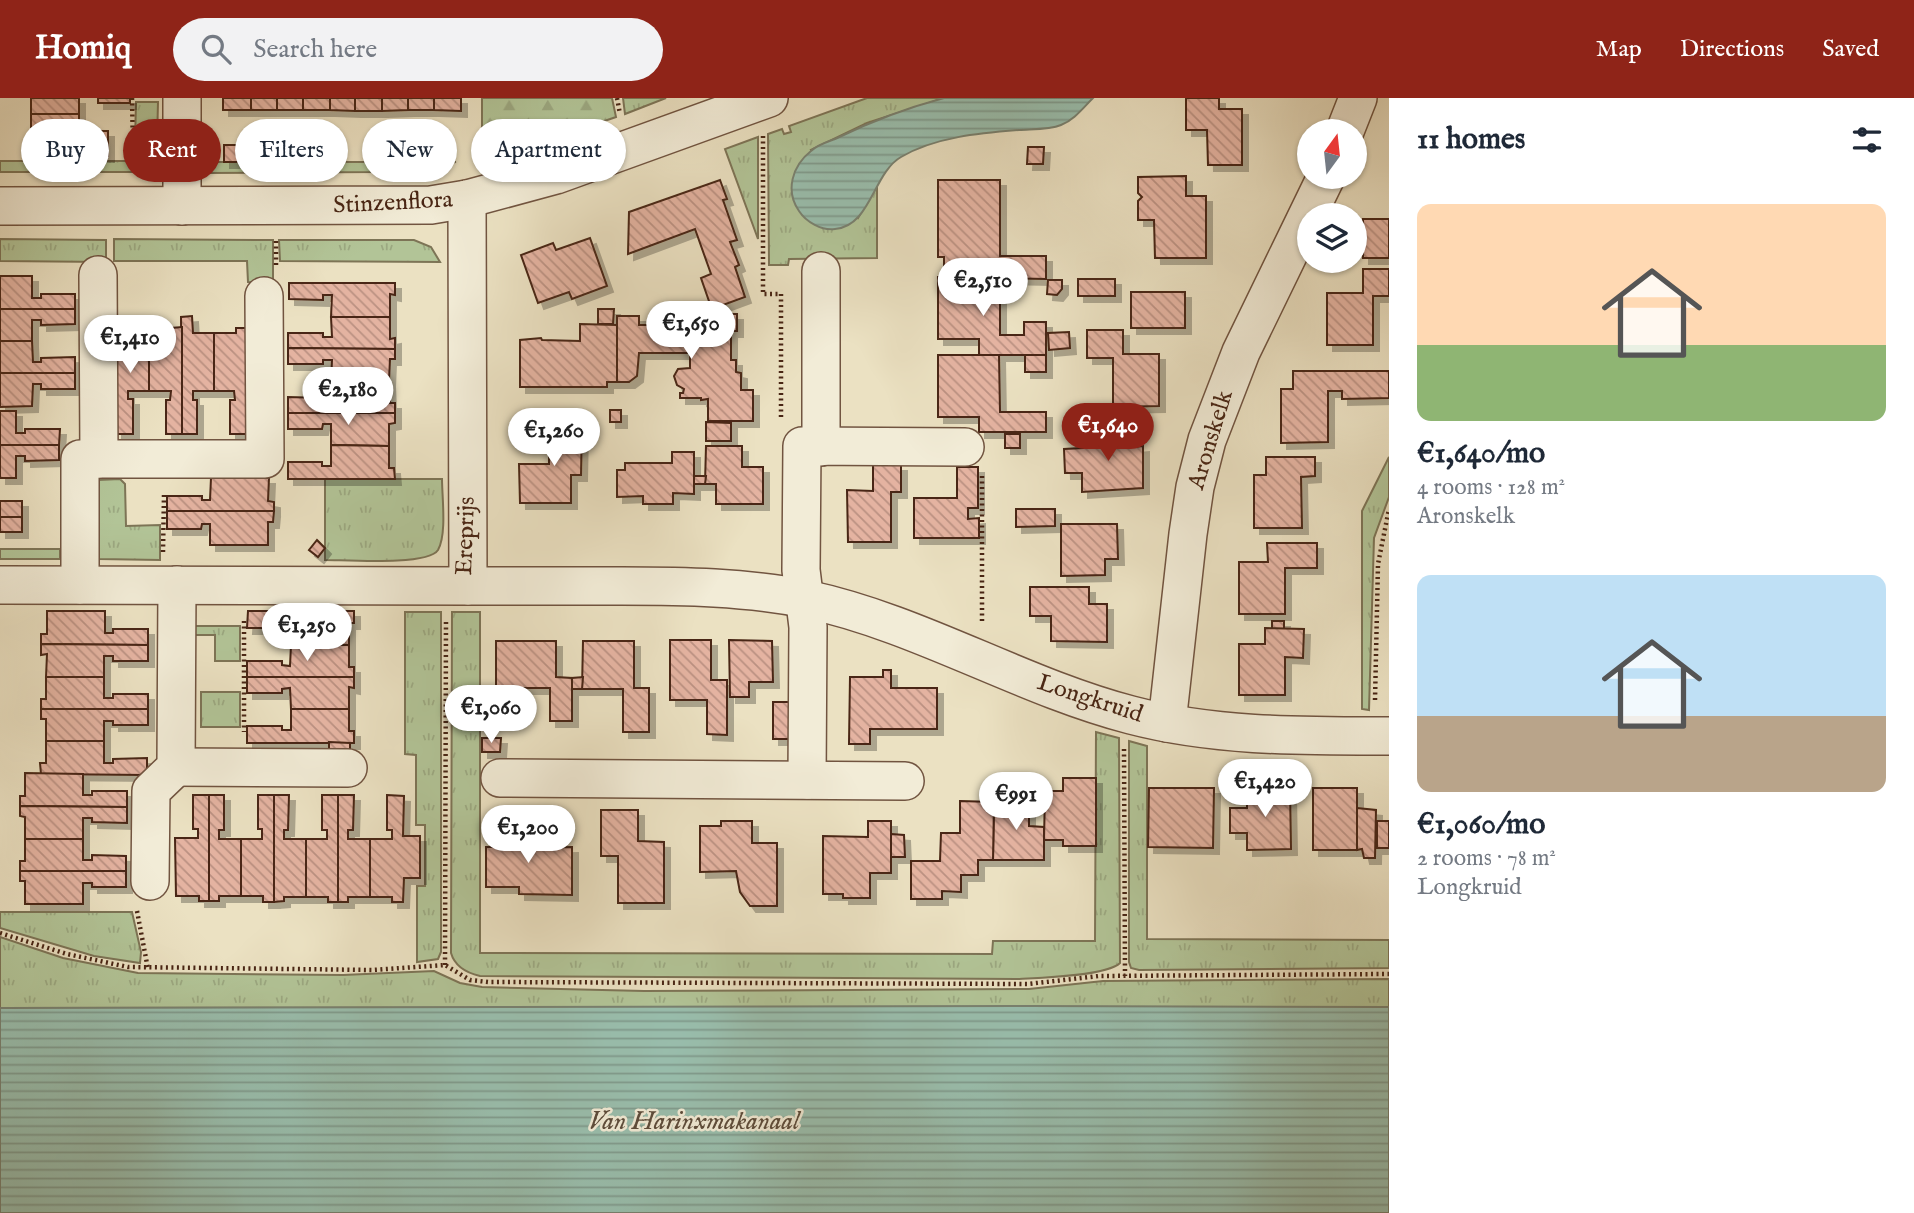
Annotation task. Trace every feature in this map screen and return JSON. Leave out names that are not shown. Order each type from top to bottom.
[{"type":"street","points":[[182,98],[182,206]]},
{"type":"street","points":[[1350,119],[1358,98]]},
{"type":"street","name":"Stinzenflora","points":[[0,206],[431,205],[467,199],[556,175],[766,114]]},
{"type":"street","name":"Aronskelk","points":[[1167,723],[1189,522],[1207,440],[1241,352],[1320,189]]},
{"type":"street","name":"Ereprijs","points":[[0,585],[457,586],[467,199]]},
{"type":"street","points":[[807,780],[808,627],[801,570],[812,447],[821,271]]},
{"type":"street","points":[[98,275],[99,458]]},
{"type":"street","points":[[80,585],[80,459],[265,459],[264,296]]},
{"type":"street","points":[[812,447],[965,447]]},
{"type":"street","points":[[170,585],[176,767]]},
{"type":"street","name":"Longkruid","points":[[457,586],[676,586],[804,599],[853,611],[1075,697],[1130,715],[1222,731],[1382,736]]},
{"type":"street","points":[[150,881],[151,791],[176,767],[348,768]]},
{"type":"street","points":[[500,778],[905,781]]},
{"type":"path","points":[[132,98],[132,119]]},
{"type":"path","points":[[617,98],[622,119]]},
{"type":"path","points":[[766,114],[763,294],[781,294],[781,446],[812,447]]},
{"type":"path","points":[[264,296],[276,282],[276,207]]},
{"type":"path","points":[[965,447],[982,447],[982,632],[972,657]]},
{"type":"path","points":[[164,459],[170,585]]},
{"type":"path","points":[[1382,736],[1378,564],[1389,509]]},
{"type":"path","points":[[244,585],[244,768]]},
{"type":"path","points":[[445,965],[457,586]]},
{"type":"path","points":[[1125,976],[1124,740],[1130,715]]},
{"type":"path","points":[[148,969],[137,914],[137,894],[150,881]]},
{"type":"path","points":[[0,933],[105,964],[148,969],[373,970],[445,965],[470,980],[488,982],[1028,984],[1099,976],[1389,974]]},
{"type":"green space","points":[[482,98],[612,98],[616,117],[610,119],[482,119]]},
{"type":"green space","points":[[623,98],[666,98],[625,114]]},
{"type":"green space","points":[[867,98],[944,98],[867,123],[811,150],[858,218],[877,186],[877,258],[789,259],[788,265],[769,265],[768,134],[782,129],[784,134],[791,132],[789,126]]},
{"type":"green space","points":[[136,102],[158,102],[158,119],[136,119]]},
{"type":"green space","points":[[758,137],[758,239],[725,149]]},
{"type":"green space","points":[[0,161],[21,161],[21,172],[0,172]]},
{"type":"green space","points":[[109,161],[123,161],[123,172],[109,172]]},
{"type":"green space","points":[[221,162],[235,162],[235,173],[221,173]]},
{"type":"green space","points":[[348,162],[362,162],[362,172],[348,172]]},
{"type":"green space","points":[[0,239],[106,240],[106,262],[0,261]]},
{"type":"green space","points":[[114,239],[273,240],[273,283],[248,282],[247,261],[114,261]]},
{"type":"green space","points":[[279,240],[414,240],[431,247],[440,262],[280,261]]},
{"type":"green space","points":[[1389,457],[1389,497],[1374,538],[1369,710],[1362,709],[1362,511]]},
{"type":"green space","points":[[120,479],[125,484],[126,526],[160,525],[160,560],[99,559],[98,480]]},
{"type":"green space","points":[[325,479],[442,479],[443,525],[438,550],[431,555],[403,560],[325,560]]},
{"type":"green space","points":[[0,549],[60,549],[60,559],[0,559]]},
{"type":"green space","points":[[405,612],[441,612],[441,952],[438,959],[417,962],[417,886],[425,886],[425,825],[416,825],[416,755],[405,754]]},
{"type":"green space","points":[[452,612],[480,612],[480,953],[992,954],[993,941],[1095,941],[1096,732],[1119,738],[1120,963],[1087,974],[1017,979],[480,976],[466,971],[455,962],[451,953]]},
{"type":"green space","points":[[189,626],[240,626],[240,661],[215,661],[215,635],[189,635]]},
{"type":"green space","points":[[201,692],[240,692],[240,727],[201,727]]},
{"type":"green space","points":[[1129,741],[1147,746],[1147,939],[1389,940],[1389,968],[1131,968]]},
{"type":"green space","points":[[0,912],[132,912],[141,952],[140,963],[94,956],[0,928]]},
{"type":"green space","points":[[0,937],[63,958],[138,973],[343,975],[434,971],[460,983],[482,987],[644,991],[1029,989],[1103,981],[1389,979],[1389,1007],[0,1008]]},
{"type":"water","points":[[944,98],[1093,98],[1074,117],[1056,127],[958,137],[914,150],[892,165],[857,219],[847,226],[825,229],[802,215],[792,195],[793,179],[799,164],[813,149],[888,116]]},
{"type":"water","name":"Van Harinxmakanaal","points":[[1389,1007],[1389,1213],[0,1213],[0,1008]]},
{"type":"building","points":[[31,98],[79,98],[79,114],[31,114]]},
{"type":"building","points":[[98,98],[130,98],[130,103],[98,103]]},
{"type":"building","points":[[223,98],[251,98],[251,110],[223,110]]},
{"type":"building","points":[[251,98],[277,98],[277,110],[251,110]]},
{"type":"building","points":[[277,98],[303,98],[303,110],[277,110]]},
{"type":"building","points":[[303,98],[330,98],[330,110],[303,110]]},
{"type":"building","points":[[330,98],[355,98],[355,111],[330,110]]},
{"type":"building","points":[[355,98],[382,98],[382,111],[355,111]]},
{"type":"building","points":[[382,98],[408,98],[408,110],[382,111]]},
{"type":"building","points":[[408,98],[434,98],[434,110],[408,110]]},
{"type":"building","points":[[434,98],[461,98],[461,111],[434,110]]},
{"type":"building","points":[[1186,98],[1219,98],[1219,109],[1242,109],[1242,165],[1208,165],[1207,130],[1186,130]]},
{"type":"building","points":[[31,114],[79,114],[79,119],[31,119]]},
{"type":"building","points":[[224,145],[235,145],[235,162],[224,162]]},
{"type":"building","points":[[1028,147],[1044,147],[1043,164],[1027,164]]},
{"type":"building","points":[[1186,176],[1186,196],[1206,196],[1206,258],[1155,258],[1154,220],[1138,220],[1138,201],[1142,197],[1138,193],[1138,177]]},
{"type":"building","points":[[720,180],[727,199],[723,200],[737,240],[730,242],[739,265],[735,267],[745,297],[723,305],[710,304],[701,278],[711,274],[695,229],[628,254],[629,212]]},
{"type":"building","points":[[938,180],[1000,180],[1000,256],[1046,256],[1046,279],[944,277],[944,257],[938,257]]},
{"type":"building","points":[[1367,219],[1389,219],[1389,258],[1367,258]]},
{"type":"building","points":[[590,238],[607,286],[572,299],[569,292],[538,303],[521,255],[553,243],[556,250]]},
{"type":"building","points":[[1367,269],[1389,269],[1389,296],[1373,296],[1373,345],[1327,345],[1327,293],[1363,293],[1363,273],[1367,273]]},
{"type":"building","points":[[0,276],[32,276],[32,298],[41,298],[41,294],[75,294],[75,309],[0,309]]},
{"type":"building","points":[[938,277],[1000,277],[1000,335],[1024,335],[1024,322],[1046,322],[1046,355],[979,355],[979,339],[938,339]]},
{"type":"building","points":[[1078,279],[1115,279],[1115,296],[1078,296]]},
{"type":"building","points":[[1048,280],[1062,280],[1062,289],[1057,295],[1047,294]]},
{"type":"building","points":[[289,283],[395,283],[395,295],[390,294],[390,317],[331,317],[332,295],[323,295],[323,300],[289,299]]},
{"type":"building","points":[[1131,292],[1185,292],[1185,328],[1131,328]]},
{"type":"building","points":[[0,309],[75,309],[75,324],[41,325],[41,320],[32,320],[32,341],[0,341]]},
{"type":"building","points":[[598,309],[614,309],[613,324],[598,324]]},
{"type":"building","points":[[700,314],[737,314],[737,331],[731,331],[731,360],[736,360],[736,372],[741,373],[741,390],[753,390],[753,421],[708,421],[708,399],[680,398],[684,389],[677,385],[674,376],[678,369],[690,368],[690,353],[639,353],[637,376],[629,382],[617,382],[617,316],[639,316],[639,325],[699,325]]},
{"type":"building","points":[[192,316],[193,333],[214,333],[214,391],[193,391],[193,400],[197,400],[197,434],[182,434],[181,317]]},
{"type":"building","points":[[331,317],[390,317],[390,339],[395,338],[395,349],[288,348],[288,333],[323,333],[323,337],[332,337]]},
{"type":"building","points":[[580,324],[617,325],[617,382],[607,382],[607,387],[520,387],[520,340],[541,338],[580,341]]},
{"type":"building","points":[[182,327],[182,434],[166,434],[166,400],[170,400],[171,391],[149,391],[149,333],[171,333],[171,328]]},
{"type":"building","points":[[116,328],[127,328],[127,333],[149,333],[149,391],[128,391],[128,399],[133,399],[133,434],[116,434]]},
{"type":"building","points":[[236,328],[247,328],[247,434],[230,434],[230,400],[235,400],[234,391],[214,391],[214,333],[236,333]]},
{"type":"building","points":[[1087,330],[1123,330],[1123,354],[1159,354],[1159,406],[1113,407],[1113,358],[1087,358]]},
{"type":"building","points":[[1069,332],[1070,348],[1049,350],[1048,333]]},
{"type":"building","points":[[0,341],[32,341],[33,362],[41,362],[41,358],[75,357],[75,373],[0,373]]},
{"type":"building","points":[[288,348],[395,349],[395,359],[390,359],[389,381],[331,381],[332,360],[323,360],[323,364],[288,364]]},
{"type":"building","points":[[938,355],[999,355],[1000,412],[1046,412],[1046,432],[979,432],[979,417],[938,417]]},
{"type":"building","points":[[1025,355],[1046,355],[1046,372],[1025,372]]},
{"type":"building","points":[[1293,371],[1389,371],[1389,398],[1342,399],[1342,391],[1328,391],[1328,442],[1281,443],[1281,389],[1293,389]]},
{"type":"building","points":[[0,373],[75,373],[75,389],[41,389],[41,384],[33,384],[32,406],[0,407]]},
{"type":"building","points":[[331,381],[389,381],[390,403],[395,403],[395,413],[288,413],[288,397],[323,398],[322,402],[331,402]]},
{"type":"building","points":[[610,410],[621,410],[621,422],[610,422]]},
{"type":"building","points":[[0,411],[16,411],[16,433],[25,433],[25,429],[60,429],[59,445],[0,445]]},
{"type":"building","points":[[288,413],[395,413],[395,423],[389,424],[389,446],[331,445],[331,424],[323,424],[322,429],[288,429]]},
{"type":"building","points":[[706,422],[731,423],[731,441],[706,441]]},
{"type":"building","points":[[582,424],[581,475],[571,475],[571,503],[520,503],[519,464],[549,464],[549,425]]},
{"type":"building","points":[[1101,431],[1132,431],[1133,447],[1143,446],[1143,488],[1082,492],[1082,473],[1065,473],[1064,449],[1101,447]]},
{"type":"building","points":[[1005,434],[1020,434],[1020,448],[1005,448]]},
{"type":"building","points":[[0,445],[59,445],[59,460],[25,461],[25,456],[16,456],[16,478],[0,478]]},
{"type":"building","points":[[331,445],[389,446],[389,468],[394,468],[395,479],[288,479],[288,462],[322,462],[322,466],[331,466]]},
{"type":"building","points":[[706,446],[742,446],[742,467],[763,467],[763,504],[716,504],[716,484],[705,484]]},
{"type":"building","points":[[672,452],[694,452],[694,494],[673,493],[673,504],[643,504],[643,496],[617,497],[617,470],[625,470],[625,463],[672,463]]},
{"type":"building","points":[[1266,457],[1315,457],[1315,476],[1301,477],[1302,528],[1254,528],[1254,475],[1266,475]]},
{"type":"building","points":[[873,465],[901,465],[901,492],[891,492],[891,542],[848,542],[847,490],[873,491]]},
{"type":"building","points":[[957,467],[978,467],[978,508],[968,508],[968,519],[979,518],[979,538],[914,538],[914,498],[957,498]]},
{"type":"building","points":[[694,476],[706,476],[705,484],[694,484]]},
{"type":"building","points":[[211,478],[269,478],[268,501],[274,502],[274,511],[167,511],[167,496],[202,496],[202,500],[210,500]]},
{"type":"building","points":[[0,501],[22,501],[22,517],[0,517]]},
{"type":"building","points":[[1016,509],[1055,509],[1055,526],[1016,527]]},
{"type":"building","points":[[167,511],[274,511],[273,522],[268,522],[268,545],[210,545],[210,524],[202,524],[201,529],[167,529]]},
{"type":"building","points":[[0,517],[22,517],[22,532],[0,532]]},
{"type":"building","points":[[1061,524],[1117,524],[1118,559],[1105,559],[1105,575],[1061,576]]},
{"type":"building","points":[[317,540],[325,548],[318,557],[309,550]]},
{"type":"building","points":[[1267,543],[1317,543],[1317,568],[1285,568],[1285,614],[1239,614],[1239,562],[1268,562]]},
{"type":"building","points":[[1030,587],[1089,587],[1089,604],[1107,604],[1107,642],[1051,641],[1051,616],[1030,616]]},
{"type":"building","points":[[47,611],[105,611],[105,633],[113,633],[113,629],[148,629],[148,645],[41,644],[41,634],[47,634]]},
{"type":"building","points":[[248,611],[354,611],[354,623],[349,623],[349,645],[291,645],[291,624],[282,624],[282,628],[247,628]]},
{"type":"building","points":[[1272,621],[1284,621],[1284,629],[1272,629]]},
{"type":"building","points":[[1265,628],[1304,629],[1303,658],[1285,657],[1285,695],[1239,695],[1239,644],[1265,644]]},
{"type":"building","points":[[670,640],[711,640],[711,680],[727,680],[727,735],[707,734],[707,700],[670,700]]},
{"type":"building","points":[[729,640],[772,641],[773,682],[749,682],[749,697],[730,697]]},
{"type":"building","points":[[496,641],[556,641],[556,677],[572,678],[572,721],[550,721],[550,688],[496,688]]},
{"type":"building","points":[[583,641],[634,641],[634,688],[649,688],[649,732],[623,732],[623,689],[582,689]]},
{"type":"building","points":[[41,644],[148,645],[148,661],[113,661],[113,656],[104,656],[104,677],[46,677],[47,654],[41,655]]},
{"type":"building","points":[[291,645],[349,645],[349,667],[354,667],[354,677],[247,677],[247,661],[282,661],[282,665],[290,666]]},
{"type":"building","points":[[883,670],[891,670],[891,688],[937,688],[937,729],[870,729],[870,744],[849,744],[850,677],[883,677]]},
{"type":"building","points":[[46,677],[104,677],[104,698],[113,698],[113,694],[148,694],[148,709],[41,709],[41,699],[46,699]]},
{"type":"building","points":[[247,677],[354,677],[354,688],[349,687],[349,709],[291,709],[290,688],[282,689],[282,693],[247,693]]},
{"type":"building","points":[[583,677],[582,689],[572,689],[572,678]]},
{"type":"building","points":[[773,702],[789,702],[789,739],[773,739]]},
{"type":"building","points":[[41,709],[148,709],[148,725],[113,725],[113,721],[104,721],[104,741],[46,741],[46,719],[41,719]]},
{"type":"building","points":[[291,709],[349,709],[349,731],[354,731],[354,743],[247,743],[247,726],[282,726],[282,730],[291,730]]},
{"type":"building","points":[[482,738],[501,738],[500,752],[482,752]]},
{"type":"building","points":[[46,741],[104,741],[104,763],[113,763],[113,759],[147,758],[147,775],[41,774],[40,763],[46,763]]},
{"type":"building","points":[[329,742],[350,743],[350,754],[329,754]]},
{"type":"building","points":[[25,773],[83,774],[83,795],[92,795],[92,791],[127,791],[127,807],[20,806],[20,796],[25,796]]},
{"type":"building","points":[[1063,778],[1096,778],[1096,846],[1063,846],[1063,840],[1044,840],[1045,791],[1063,791]]},
{"type":"building","points":[[1149,788],[1214,788],[1213,848],[1148,847]]},
{"type":"building","points":[[1247,788],[1290,788],[1291,849],[1247,850],[1247,833],[1230,833],[1230,808],[1247,808]]},
{"type":"building","points":[[1313,788],[1357,788],[1357,850],[1313,850]]},
{"type":"building","points":[[193,795],[209,795],[209,901],[199,901],[199,896],[176,896],[175,838],[198,838],[198,829],[193,829]]},
{"type":"building","points":[[209,795],[224,795],[224,830],[219,830],[219,839],[241,839],[241,896],[219,896],[219,901],[209,901]]},
{"type":"building","points":[[258,795],[274,795],[274,902],[263,902],[263,896],[241,896],[241,839],[262,839],[262,829],[258,829]]},
{"type":"building","points":[[274,795],[289,795],[288,830],[284,830],[284,839],[306,839],[306,897],[284,897],[284,901],[274,902]]},
{"type":"building","points":[[322,795],[338,795],[338,902],[328,902],[328,897],[306,897],[306,839],[327,839],[327,830],[322,830]]},
{"type":"building","points":[[338,795],[354,795],[353,830],[348,830],[348,839],[370,839],[370,897],[348,897],[348,902],[338,902]]},
{"type":"building","points":[[387,795],[404,796],[403,836],[420,836],[420,878],[404,878],[403,902],[392,902],[392,897],[370,897],[370,839],[392,839],[392,830],[387,830]]},
{"type":"building","points":[[994,798],[1029,798],[1029,826],[1044,827],[1044,860],[993,860]]},
{"type":"building","points":[[960,801],[994,802],[993,860],[978,860],[978,875],[961,875],[961,892],[942,891],[942,899],[911,899],[911,861],[940,861],[941,833],[960,833]]},
{"type":"building","points":[[20,806],[127,807],[127,823],[92,822],[92,818],[83,818],[83,839],[25,839],[25,817],[20,816]]},
{"type":"building","points":[[1357,808],[1376,810],[1375,858],[1364,858],[1362,849],[1357,850]]},
{"type":"building","points":[[601,810],[638,810],[638,841],[664,842],[664,903],[618,903],[618,856],[601,856]]},
{"type":"building","points":[[501,818],[520,818],[520,848],[572,847],[572,895],[519,894],[519,887],[486,887],[486,847],[501,847]]},
{"type":"building","points":[[721,821],[752,821],[752,843],[777,843],[777,906],[750,906],[740,892],[736,871],[700,872],[700,826],[721,826]]},
{"type":"building","points":[[868,821],[891,821],[891,873],[870,873],[870,898],[843,898],[843,894],[823,894],[823,836],[868,837]]},
{"type":"building","points":[[1377,821],[1389,821],[1389,848],[1377,848]]},
{"type":"building","points":[[891,834],[904,835],[905,857],[891,857]]},
{"type":"building","points":[[25,839],[83,839],[83,860],[92,860],[92,855],[126,856],[126,871],[20,871],[20,861],[25,861]]},
{"type":"building","points":[[20,871],[126,871],[126,887],[92,887],[92,883],[83,883],[83,904],[25,904],[25,881],[20,881]]}]
